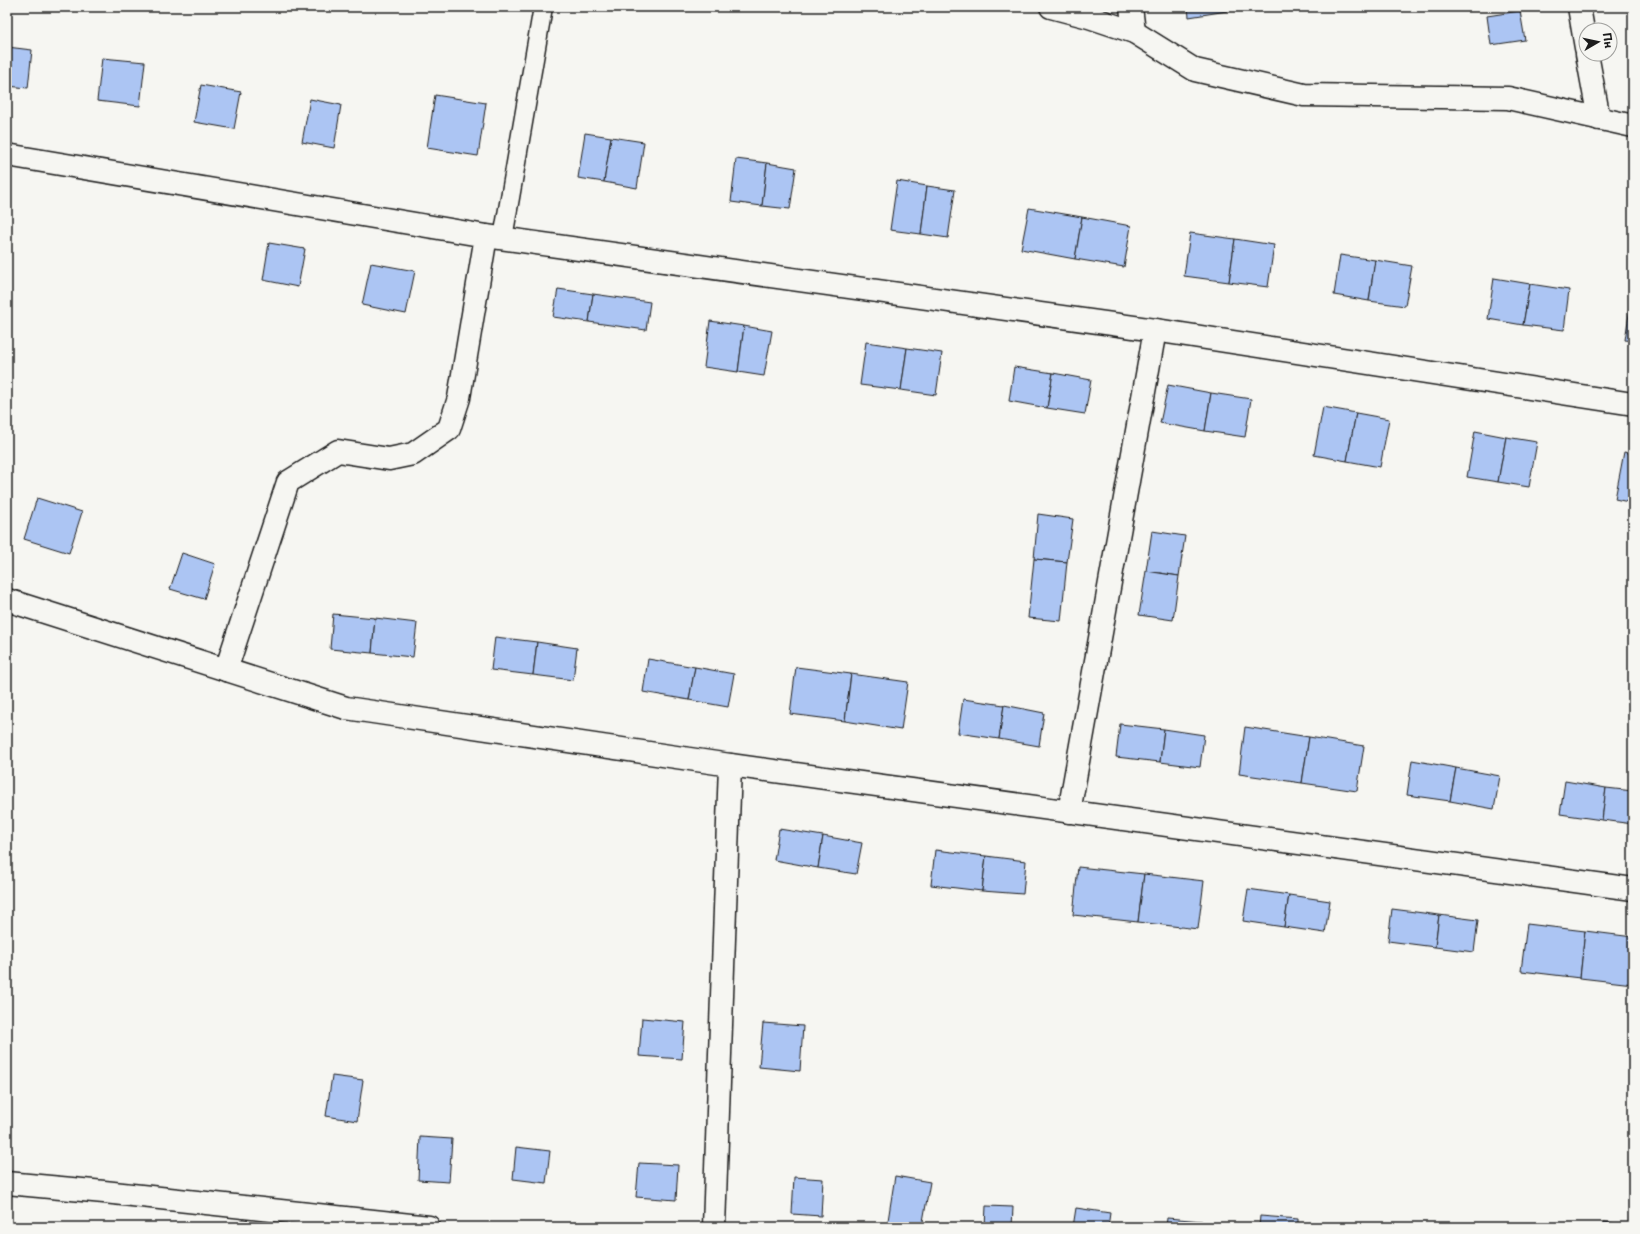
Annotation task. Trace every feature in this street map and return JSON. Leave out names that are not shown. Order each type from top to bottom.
[{"type":"street","points":[[1051,7],[1089,17],[1134,32],[1195,70],[1304,95],[1508,98],[1633,126]]},
{"type":"street","points":[[1131,7],[1134,32]]},
{"type":"street","points":[[1579,7],[1582,22]]},
{"type":"street","points":[[1588,62],[1599,119]]},
{"type":"street","points":[[7,155],[494,237],[1155,330],[1633,404]]},
{"type":"street","points":[[226,670],[288,482],[338,451],[389,459],[401,457],[413,454],[448,429],[459,398],[494,237]]},
{"type":"street","points":[[1068,812],[1155,330]]},
{"type":"street","points":[[7,600],[346,708],[730,765],[1633,889]]},
{"type":"street","points":[[714,1227],[730,765]]},
{"type":"street","points":[[7,1183],[429,1227]]},
{"type":"lane","points":[[494,237],[543,7]]},
{"type":"building","points":[[1188,7],[1226,7],[1227,11],[1189,17]]},
{"type":"building","points":[[1520,11],[1525,40],[1491,45],[1487,16]]},
{"type":"building","points":[[7,47],[32,50],[28,88],[7,86]]},
{"type":"building","points":[[102,58],[145,62],[140,106],[97,101]]},
{"type":"building","points":[[201,85],[241,92],[234,129],[194,122]]},
{"type":"building","points":[[435,95],[486,103],[478,156],[427,148]]},
{"type":"building","points":[[310,99],[341,105],[334,148],[302,142]]},
{"type":"building","points":[[585,133],[611,137],[604,182],[578,178]]},
{"type":"building","points":[[611,137],[644,142],[637,188],[604,182]]},
{"type":"building","points":[[736,159],[767,163],[762,206],[731,202]]},
{"type":"building","points":[[767,163],[796,168],[790,209],[762,206]]},
{"type":"building","points":[[897,181],[927,186],[921,234],[890,230]]},
{"type":"building","points":[[927,186],[955,190],[948,238],[921,234]]},
{"type":"building","points":[[1029,208],[1082,217],[1075,259],[1021,249]]},
{"type":"building","points":[[1082,217],[1131,226],[1124,267],[1075,259]]},
{"type":"building","points":[[1190,233],[1235,239],[1229,282],[1184,276]]},
{"type":"building","points":[[1235,239],[1274,245],[1268,287],[1229,282]]},
{"type":"building","points":[[269,243],[305,249],[298,287],[263,280]]},
{"type":"building","points":[[1340,255],[1375,260],[1369,301],[1334,295]]},
{"type":"building","points":[[1375,260],[1412,266],[1405,306],[1369,301]]},
{"type":"building","points":[[371,263],[415,271],[406,314],[362,305]]},
{"type":"building","points":[[1494,278],[1530,284],[1523,325],[1488,319]]},
{"type":"building","points":[[1530,284],[1569,290],[1564,330],[1523,325]]},
{"type":"building","points":[[558,289],[593,294],[589,322],[553,317]]},
{"type":"building","points":[[593,294],[650,302],[646,330],[589,322]]},
{"type":"building","points":[[1631,301],[1633,302],[1633,341],[1625,340]]},
{"type":"building","points":[[710,321],[744,326],[738,372],[704,367]]},
{"type":"building","points":[[744,326],[772,331],[764,376],[738,372]]},
{"type":"building","points":[[866,342],[907,348],[901,390],[860,385]]},
{"type":"building","points":[[907,348],[942,353],[936,395],[901,390]]},
{"type":"building","points":[[1014,367],[1053,373],[1047,408],[1009,401]]},
{"type":"building","points":[[1053,373],[1091,380],[1085,414],[1047,408]]},
{"type":"building","points":[[1168,385],[1211,393],[1205,431],[1160,423]]},
{"type":"building","points":[[1211,393],[1251,399],[1245,437],[1205,431]]},
{"type":"building","points":[[1323,407],[1356,413],[1347,461],[1314,455]]},
{"type":"building","points":[[1356,413],[1389,419],[1380,467],[1347,461]]},
{"type":"building","points":[[1475,431],[1506,437],[1498,482],[1467,477]]},
{"type":"building","points":[[1506,437],[1537,442],[1529,487],[1498,482]]},
{"type":"building","points":[[1624,452],[1633,454],[1633,503],[1615,499]]},
{"type":"building","points":[[37,498],[82,512],[69,553],[24,539]]},
{"type":"building","points":[[1038,514],[1073,519],[1067,562],[1034,559]]},
{"type":"building","points":[[1152,531],[1185,536],[1179,576],[1146,571]]},
{"type":"building","points":[[182,553],[215,564],[204,599],[170,589]]},
{"type":"building","points":[[1034,559],[1067,562],[1061,621],[1028,618]]},
{"type":"building","points":[[1146,571],[1179,576],[1173,620],[1139,615]]},
{"type":"building","points":[[333,614],[375,618],[372,653],[330,649]]},
{"type":"building","points":[[375,618],[417,623],[413,657],[372,653]]},
{"type":"building","points":[[495,637],[537,642],[533,675],[491,670]]},
{"type":"building","points":[[537,642],[577,648],[573,680],[533,675]]},
{"type":"building","points":[[648,659],[695,667],[689,700],[643,692]]},
{"type":"building","points":[[695,667],[734,674],[728,707],[689,700]]},
{"type":"building","points":[[796,667],[851,674],[845,721],[790,714]]},
{"type":"building","points":[[851,674],[908,682],[901,730],[845,721]]},
{"type":"building","points":[[963,699],[1004,705],[999,739],[958,733]]},
{"type":"building","points":[[1004,705],[1044,713],[1039,746],[999,739]]},
{"type":"building","points":[[1120,724],[1164,729],[1160,762],[1116,757]]},
{"type":"building","points":[[1245,727],[1309,737],[1302,783],[1239,774]]},
{"type":"building","points":[[1164,729],[1204,735],[1200,767],[1160,762]]},
{"type":"building","points":[[1309,737],[1364,746],[1357,791],[1302,783]]},
{"type":"building","points":[[1412,760],[1456,768],[1450,801],[1407,795]]},
{"type":"building","points":[[1456,768],[1500,776],[1494,809],[1450,801]]},
{"type":"building","points":[[1565,781],[1606,788],[1602,820],[1560,814]]},
{"type":"building","points":[[1606,788],[1633,791],[1633,824],[1602,820]]},
{"type":"building","points":[[779,829],[823,836],[818,868],[774,860]]},
{"type":"building","points":[[823,836],[862,843],[856,874],[818,868]]},
{"type":"building","points":[[935,850],[986,856],[982,891],[931,885]]},
{"type":"building","points":[[986,856],[1026,861],[1023,894],[982,891]]},
{"type":"building","points":[[1078,867],[1144,874],[1138,922],[1073,915]]},
{"type":"building","points":[[1144,874],[1204,881],[1198,929],[1138,922]]},
{"type":"building","points":[[1248,889],[1289,895],[1284,927],[1243,921]]},
{"type":"building","points":[[1289,895],[1330,901],[1325,933],[1284,927]]},
{"type":"building","points":[[1392,909],[1439,915],[1435,947],[1388,941]]},
{"type":"building","points":[[1439,915],[1478,920],[1474,952],[1435,947]]},
{"type":"building","points":[[1527,924],[1585,931],[1580,978],[1521,971]]},
{"type":"building","points":[[1585,931],[1633,937],[1633,984],[1580,978]]},
{"type":"building","points":[[642,1018],[685,1022],[682,1059],[639,1056]]},
{"type":"building","points":[[763,1023],[803,1026],[800,1071],[759,1067]]},
{"type":"building","points":[[332,1076],[363,1080],[357,1121],[326,1116]]},
{"type":"building","points":[[420,1137],[452,1139],[449,1182],[418,1180]]},
{"type":"building","points":[[516,1147],[550,1151],[546,1183],[513,1179]]},
{"type":"building","points":[[639,1163],[678,1165],[676,1200],[636,1197]]},
{"type":"building","points":[[895,1176],[930,1182],[922,1227],[887,1227]]},
{"type":"building","points":[[794,1177],[823,1179],[821,1216],[792,1214]]},
{"type":"building","points":[[986,1206],[1013,1207],[1012,1227],[985,1227]]},
{"type":"building","points":[[1076,1208],[1110,1213],[1108,1227],[1073,1227]]},
{"type":"building","points":[[1260,1216],[1298,1219],[1298,1227],[1259,1227]]},
{"type":"building","points":[[1167,1218],[1202,1221],[1202,1227],[1166,1227]]},
{"type":"building","points":[[1604,1222],[1625,1225],[1625,1227],[1603,1227]]}]
